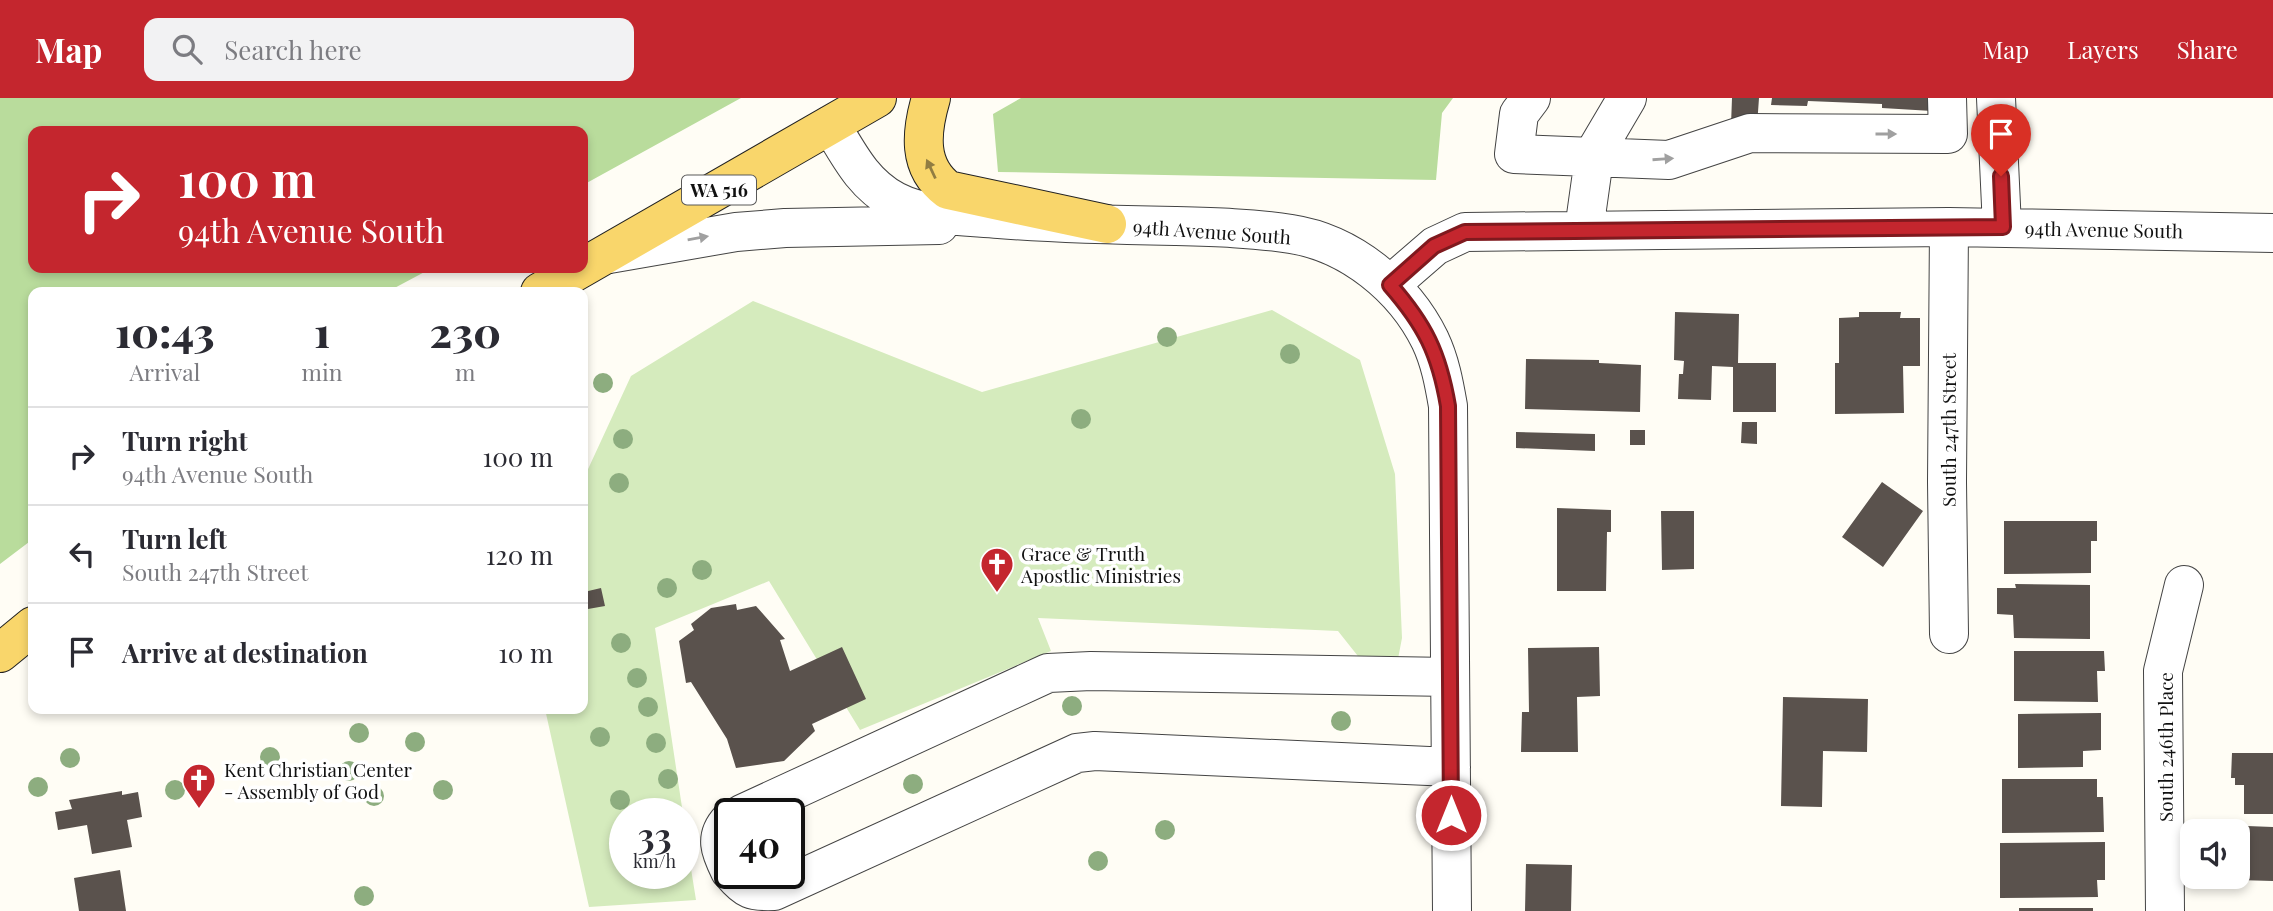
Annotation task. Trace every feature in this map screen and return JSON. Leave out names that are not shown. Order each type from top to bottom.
[{"type":"main road","name":"WA 516","points":[[588,265],[877,98]]},
{"type":"main road","points":[[931,98],[923,138],[926,164],[937,182],[948,190],[1107,225]]},
{"type":"main road","name":"WA 516","points":[[549,287],[574,273]]},
{"type":"main road","points":[[0,653],[28,630]]},
{"type":"street","points":[[1531,98],[1519,114],[1514,154],[1669,160],[1750,133],[1948,134],[1947,98]]},
{"type":"street","points":[[1584,230],[1595,158],[1616,114],[1627,98]]},
{"type":"street","points":[[1996,98],[2003,227]]},
{"type":"street","name":"94th Avenue South","points":[[831,125],[858,170],[872,186],[896,201],[924,212],[1039,223],[1220,228],[1294,234],[1329,245],[1362,262],[1390,285],[1434,246],[1465,232],[2003,227],[2273,233]]},
{"type":"street","points":[[607,255],[736,232],[785,228],[1039,223]]},
{"type":"street","name":"South 247th Street","points":[[1949,227],[1949,634]]},
{"type":"street","points":[[1390,285],[1413,310],[1430,340],[1442,372],[1448,406],[1452,911]]},
{"type":"street","name":"South 246th Place","points":[[2165,911],[2163,671],[2184,585]]},
{"type":"street","points":[[778,798],[1048,673],[1090,671],[1450,677]]},
{"type":"street","points":[[805,877],[1077,753],[1095,751],[1451,767]]},
{"type":"street","points":[[750,889],[758,892],[778,889]]},
{"type":"green space","points":[[0,98],[741,98],[588,182],[588,126],[28,126],[28,273],[423,273],[396,287],[28,287],[28,543],[0,564]]},
{"type":"green space","points":[[1021,98],[1453,98],[1442,113],[1436,180],[998,172],[993,114]]},
{"type":"green space","points":[[753,301],[982,392],[1272,310],[1360,360],[1395,474],[1402,638],[1397,664],[1365,665],[1338,631],[1038,618],[1051,651],[860,730],[769,581],[655,628],[681,798],[609,798],[609,889],[694,889],[696,900],[589,907],[546,714],[588,714],[588,469],[631,376]]},
{"type":"building","points":[[1732,98],[1759,98],[1757,126],[1731,125]]},
{"type":"building","points":[[1772,98],[1933,98],[1932,111],[1882,108],[1882,104],[1808,101],[1807,106],[1771,105]]},
{"type":"building","points":[[1675,312],[1739,314],[1738,363],[1776,363],[1776,412],[1733,412],[1733,367],[1712,366],[1711,400],[1678,399],[1679,374],[1683,374],[1684,361],[1674,360]]},
{"type":"building","points":[[1859,312],[1901,312],[1900,318],[1920,318],[1920,366],[1903,366],[1904,413],[1835,414],[1835,363],[1839,363],[1839,318],[1859,317]]},
{"type":"building","points":[[1526,359],[1599,360],[1599,363],[1641,365],[1640,412],[1525,409]]},
{"type":"building","points":[[1742,422],[1757,422],[1757,444],[1741,443]]},
{"type":"building","points":[[1630,430],[1645,430],[1645,445],[1630,445]]},
{"type":"building","points":[[1516,432],[1595,434],[1595,451],[1516,448]]},
{"type":"building","points":[[1882,482],[1923,511],[1883,567],[1842,537]]},
{"type":"building","points":[[1557,508],[1611,510],[1611,532],[1607,532],[1606,591],[1557,591]]},
{"type":"building","points":[[1661,511],[1694,511],[1694,569],[1662,570]]},
{"type":"building","points":[[2004,521],[2097,521],[2097,541],[2091,541],[2091,573],[2004,574]]},
{"type":"building","points":[[2015,584],[2090,585],[2090,639],[2014,638],[2013,615],[1997,614],[1997,588],[2016,588]]},
{"type":"building","points":[[601,588],[605,606],[588,609],[588,591]]},
{"type":"building","points":[[736,604],[737,610],[756,606],[785,639],[780,640],[790,671],[842,647],[866,699],[812,724],[815,731],[784,761],[736,768],[727,739],[691,682],[686,683],[679,641],[694,630],[691,624],[711,608]]},
{"type":"building","points":[[1599,647],[1600,696],[1577,697],[1578,752],[1521,752],[1522,712],[1529,712],[1528,648]]},
{"type":"building","points":[[2014,651],[2104,651],[2105,671],[2097,671],[2098,702],[2014,701]]},
{"type":"building","points":[[1783,697],[1868,699],[1867,752],[1823,751],[1822,807],[1781,806]]},
{"type":"building","points":[[2101,713],[2101,750],[2083,751],[2083,767],[2018,768],[2018,714]]},
{"type":"building","points":[[2232,753],[2273,753],[2273,814],[2244,814],[2244,785],[2235,785],[2235,778],[2231,778]]},
{"type":"building","points":[[2002,779],[2097,779],[2097,797],[2103,797],[2104,832],[2002,833]]},
{"type":"building","points":[[122,791],[122,795],[138,792],[142,817],[127,820],[132,847],[92,854],[87,825],[58,830],[55,812],[72,809],[69,800]]},
{"type":"building","points":[[2250,826],[2273,827],[2273,881],[2250,880]]},
{"type":"building","points":[[2105,842],[2105,880],[2097,880],[2098,897],[2000,898],[2000,843]]},
{"type":"building","points":[[1526,864],[1572,865],[1571,911],[1525,911]]},
{"type":"building","points":[[120,870],[126,911],[79,911],[74,878]]},
{"type":"building","points":[[2019,908],[2093,908],[2093,911],[2019,911]]},
{"type":"place","name":"Grace & Truth Apostlic Ministries","points":[[997,594]]},
{"type":"place","name":"Kent Christian Center - Assembly of God","points":[[199,810]]},
{"type":"route","points":[[1451,815],[1448,406],[1442,372],[1430,340],[1413,310],[1390,285],[1434,246],[1465,232],[2003,227],[2001,176]]}]
